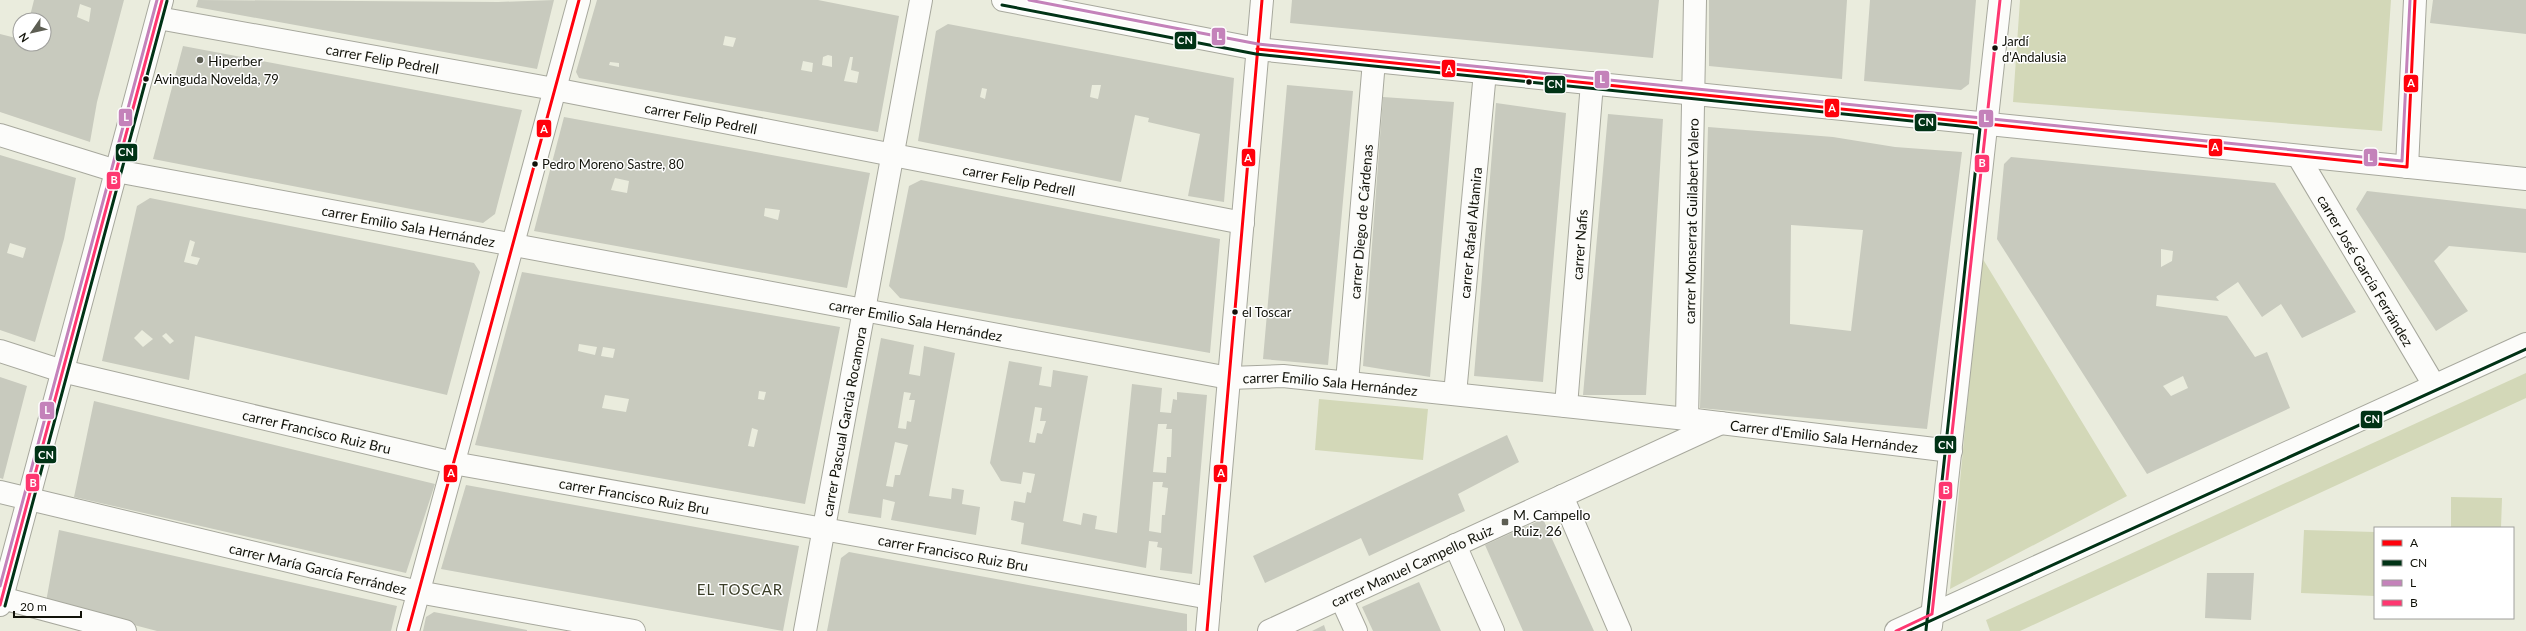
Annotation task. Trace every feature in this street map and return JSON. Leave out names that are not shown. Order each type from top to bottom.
[{"type":"street","points":[[408,631],[578,0]]},
{"type":"street","name":"carrer Pascual Garcia Rocamora","points":[[805,631],[921,0]]},
{"type":"street","points":[[1003,0],[1258,49],[2526,179]]},
{"type":"street","points":[[1207,631],[1262,0]]},
{"type":"street","name":"carrer Monserrat Guilabert Valero","points":[[1678,418],[1693,94],[1694,0]]},
{"type":"street","points":[[1932,623],[2000,0]]},
{"type":"street","points":[[2407,167],[2415,0]]},
{"type":"street","points":[[125,631],[1,602],[160,9]]},
{"type":"street","name":"carrer Felip Pedrell","points":[[160,9],[554,89],[1243,222]]},
{"type":"street","name":"carrer Diego de Cárdenas","points":[[1347,382],[1374,61]]},
{"type":"street","name":"carrer Rafael Altamira","points":[[1455,394],[1485,72]]},
{"type":"street","name":"carrer Nafis","points":[[1566,406],[1592,83]]},
{"type":"street","name":"carrer Emilio Sala Hernández","points":[[0,135],[116,171],[1229,378],[1283,376],[1721,423]]},
{"type":"street","name":"carrer José García Ferrández","points":[[2298,156],[2434,385]]},
{"type":"street","points":[[1896,631],[1932,623],[2434,385],[2526,344]]},
{"type":"street","name":"carrer Francisco Ruiz Bru","points":[[0,351],[62,371],[453,463],[1210,598]]},
{"type":"street","points":[[1664,450],[1672,436],[1673,426],[1678,418]]},
{"type":"street","name":"Carrer d'Emilio Sala Hernández","points":[[1721,423],[1951,451]]},
{"type":"street","name":"carrer Manuel Campello Ruiz","points":[[1269,631],[1721,423]]},
{"type":"street","name":"carrer María García Ferrández","points":[[0,492],[418,592],[634,631]]},
{"type":"street","points":[[1562,496],[1620,631]]},
{"type":"street","points":[[1455,545],[1493,631]]},
{"type":"street","points":[[1341,598],[1356,631]]},
{"type":"green space","name":"Jardí d'Andalusia","points":[[2020,0],[2391,0],[2382,131],[2013,102]]},
{"type":"green space","points":[[1981,256],[2127,496],[1950,589]]},
{"type":"green space","points":[[2526,373],[2526,398],[2020,631],[1990,631],[1986,620]]},
{"type":"green space","points":[[1319,399],[1428,409],[1423,460],[1315,450]]},
{"type":"green space","points":[[2451,497],[2502,498],[2501,527],[2451,527]]},
{"type":"green space","points":[[2304,530],[2374,532],[2374,596],[2301,593]]},
{"type":"building","points":[[34,0],[124,0],[97,102],[90,142],[0,112],[0,34],[12,37],[12,52],[52,52],[52,12],[31,12]],"holes":[[[80,4],[91,8],[89,22],[77,17]]]},
{"type":"building","points":[[198,0],[498,2],[554,0],[537,69],[196,7]]},
{"type":"building","points":[[597,0],[818,0],[899,16],[878,132],[579,78],[576,72]],"holes":[[[725,36],[736,38],[733,47],[723,45]],[[828,55],[832,56],[832,67],[822,65],[823,57]],[[850,57],[853,57],[851,70],[859,72],[857,83],[844,81]],[[803,61],[813,63],[812,72],[801,70]],[[610,62],[619,63],[619,67],[609,65]]]},
{"type":"building","points":[[1292,0],[1659,0],[1653,58],[1290,23]]},
{"type":"building","points":[[1709,0],[1847,0],[1842,79],[1709,66]]},
{"type":"building","points":[[1870,0],[1976,0],[1969,84],[1961,90],[1864,81]]},
{"type":"building","points":[[2433,0],[2526,0],[2526,34],[2430,23]]},
{"type":"building","points":[[948,24],[1234,78],[1224,202],[1188,196],[1200,134],[1148,122],[1149,118],[1135,115],[1121,182],[918,141],[936,31]],"holes":[[[1092,85],[1101,85],[1098,99],[1090,97]],[[982,88],[987,89],[985,99],[980,97]]]},
{"type":"building","points":[[183,46],[522,110],[495,214],[483,223],[153,159]]},
{"type":"building","points":[[1287,85],[1353,91],[1328,365],[1263,359]]},
{"type":"building","points":[[1383,97],[1454,102],[1430,377],[1363,366]]},
{"type":"building","points":[[1496,103],[1566,113],[1543,382],[1474,376]]},
{"type":"building","points":[[1608,114],[1663,119],[1646,395],[1583,395]]},
{"type":"building","points":[[564,117],[870,173],[847,288],[534,231]],"holes":[[[615,178],[629,181],[627,193],[611,190]],[[765,208],[780,210],[778,220],[764,216]]]},
{"type":"building","points":[[1708,127],[1833,137],[1895,147],[1962,152],[1927,429],[1700,408]],"holes":[[[1791,225],[1863,230],[1851,331],[1790,324]]]},
{"type":"building","points":[[0,155],[76,178],[64,239],[35,342],[0,330]],"holes":[[[10,243],[26,248],[23,258],[7,253]]]},
{"type":"building","points":[[2011,157],[2275,183],[2356,312],[2302,338],[2281,304],[2262,317],[2238,282],[2216,297],[2219,301],[2157,295],[2156,306],[2227,316],[2255,357],[2267,352],[2290,408],[2147,474],[1997,239],[2004,164]],"holes":[[[2161,249],[2173,251],[2172,261],[2161,267]],[[2183,376],[2188,388],[2171,396],[2163,386]]]},
{"type":"building","points":[[921,180],[1220,239],[1210,353],[900,298],[889,286],[909,186]]},
{"type":"building","points":[[2367,191],[2526,209],[2526,253],[2449,246],[2434,261],[2468,311],[2436,331],[2356,209]]},
{"type":"building","points":[[150,198],[474,263],[480,272],[447,395],[195,336],[189,380],[102,361],[137,206]],"holes":[[[190,240],[195,242],[191,256],[200,258],[197,265],[184,262]],[[142,330],[153,339],[143,347],[134,338]],[[166,333],[174,341],[170,344],[162,336]]]},
{"type":"building","points":[[522,272],[840,327],[805,504],[475,445]],"holes":[[[579,344],[597,347],[595,355],[578,351]],[[603,347],[615,349],[613,358],[601,356]],[[759,391],[766,392],[764,400],[758,399]],[[605,395],[629,399],[626,412],[602,408]],[[752,428],[758,430],[754,447],[748,446]]]},
{"type":"building","points":[[881,338],[914,345],[909,374],[920,376],[924,346],[955,353],[929,496],[951,499],[952,488],[964,490],[962,504],[980,507],[976,535],[891,520],[895,502],[883,499],[881,518],[848,513]],"holes":[[[904,392],[911,393],[909,400],[915,400],[911,422],[907,421],[906,429],[898,428]],[[895,442],[908,445],[900,475],[895,475],[893,487],[886,486]]]},
{"type":"building","points":[[1009,361],[1042,367],[1039,385],[1051,387],[1053,370],[1088,376],[1063,521],[1081,525],[1083,513],[1097,516],[1095,529],[1117,533],[1132,384],[1162,388],[1160,412],[1171,413],[1173,399],[1177,400],[1177,392],[1207,395],[1192,574],[1160,570],[1162,548],[1157,547],[1158,542],[1149,541],[1146,568],[1021,544],[1024,523],[1011,520],[1014,501],[1025,503],[1027,492],[1031,493],[1035,474],[1023,472],[1021,484],[1001,481],[990,463]],"holes":[[[1035,407],[1042,408],[1040,421],[1046,421],[1042,434],[1037,433],[1035,443],[1029,442]],[[1158,424],[1167,424],[1166,429],[1172,429],[1171,457],[1167,457],[1166,473],[1153,472]],[[1153,482],[1163,482],[1162,487],[1168,488],[1165,515],[1162,515],[1161,533],[1149,531]]]},
{"type":"building","points":[[0,377],[27,386],[3,479],[0,478]]},
{"type":"building","points":[[94,401],[435,484],[406,573],[74,497]]},
{"type":"building","points":[[1507,435],[1519,462],[1458,494],[1465,511],[1369,556],[1361,538],[1265,583],[1253,556]]},
{"type":"building","points":[[466,485],[799,546],[783,631],[441,569]]},
{"type":"building","points":[[1543,519],[1594,631],[1523,631],[1485,545]]},
{"type":"building","points":[[59,530],[397,606],[391,631],[157,631],[46,602]]},
{"type":"building","points":[[849,552],[1187,614],[1187,631],[827,631],[841,558]]},
{"type":"building","points":[[2207,573],[2254,573],[2251,620],[2205,618]]},
{"type":"building","points":[[1419,582],[1441,631],[1373,631],[1362,607]]},
{"type":"building","points":[[434,612],[527,631],[423,631],[426,617]]},
{"type":"building","points":[[1324,625],[1326,631],[1312,631]]},
{"type":"transit line","name":"L","points":[[0,586],[157,0]]},
{"type":"transit line","name":"B","points":[[0,605],[162,0]]},
{"type":"transit line","name":"A","points":[[408,631],[579,0]]},
{"type":"transit line","name":"L","points":[[1029,0],[1258,44],[2402,161],[2410,0]]},
{"type":"transit line","name":"A","points":[[1207,631],[1262,0]]},
{"type":"transit line","name":"B","points":[[1896,631],[1932,614],[2000,0]]},
{"type":"transit line","name":"A","points":[[2407,167],[2415,0]]},
{"type":"transit line","name":"CN","points":[[5,606],[167,1]]},
{"type":"transit line","name":"CN","points":[[1002,5],[1256,54],[1980,128],[1926,630]]},
{"type":"transit line","name":"A","points":[[1257,49],[2407,167]]},
{"type":"transit line","name":"CN","points":[[1908,631],[2526,349]]},
{"type":"place","name":"Jardí d'Andalusia","points":[[1995,48]]},
{"type":"place","name":"Hiperber","points":[[200,60]]},
{"type":"place","name":"Avinguda Novelda, 79","points":[[146,79]]},
{"type":"place","name":"Pedro Moreno Sastre, 80","points":[[535,164]]},
{"type":"place","name":"el Toscar","points":[[1235,312]]},
{"type":"place","name":"M. Campello Ruiz, 26","points":[[1505,522]]},
{"type":"district","name":"EL TOSCAR","points":[[740,589]]}]
